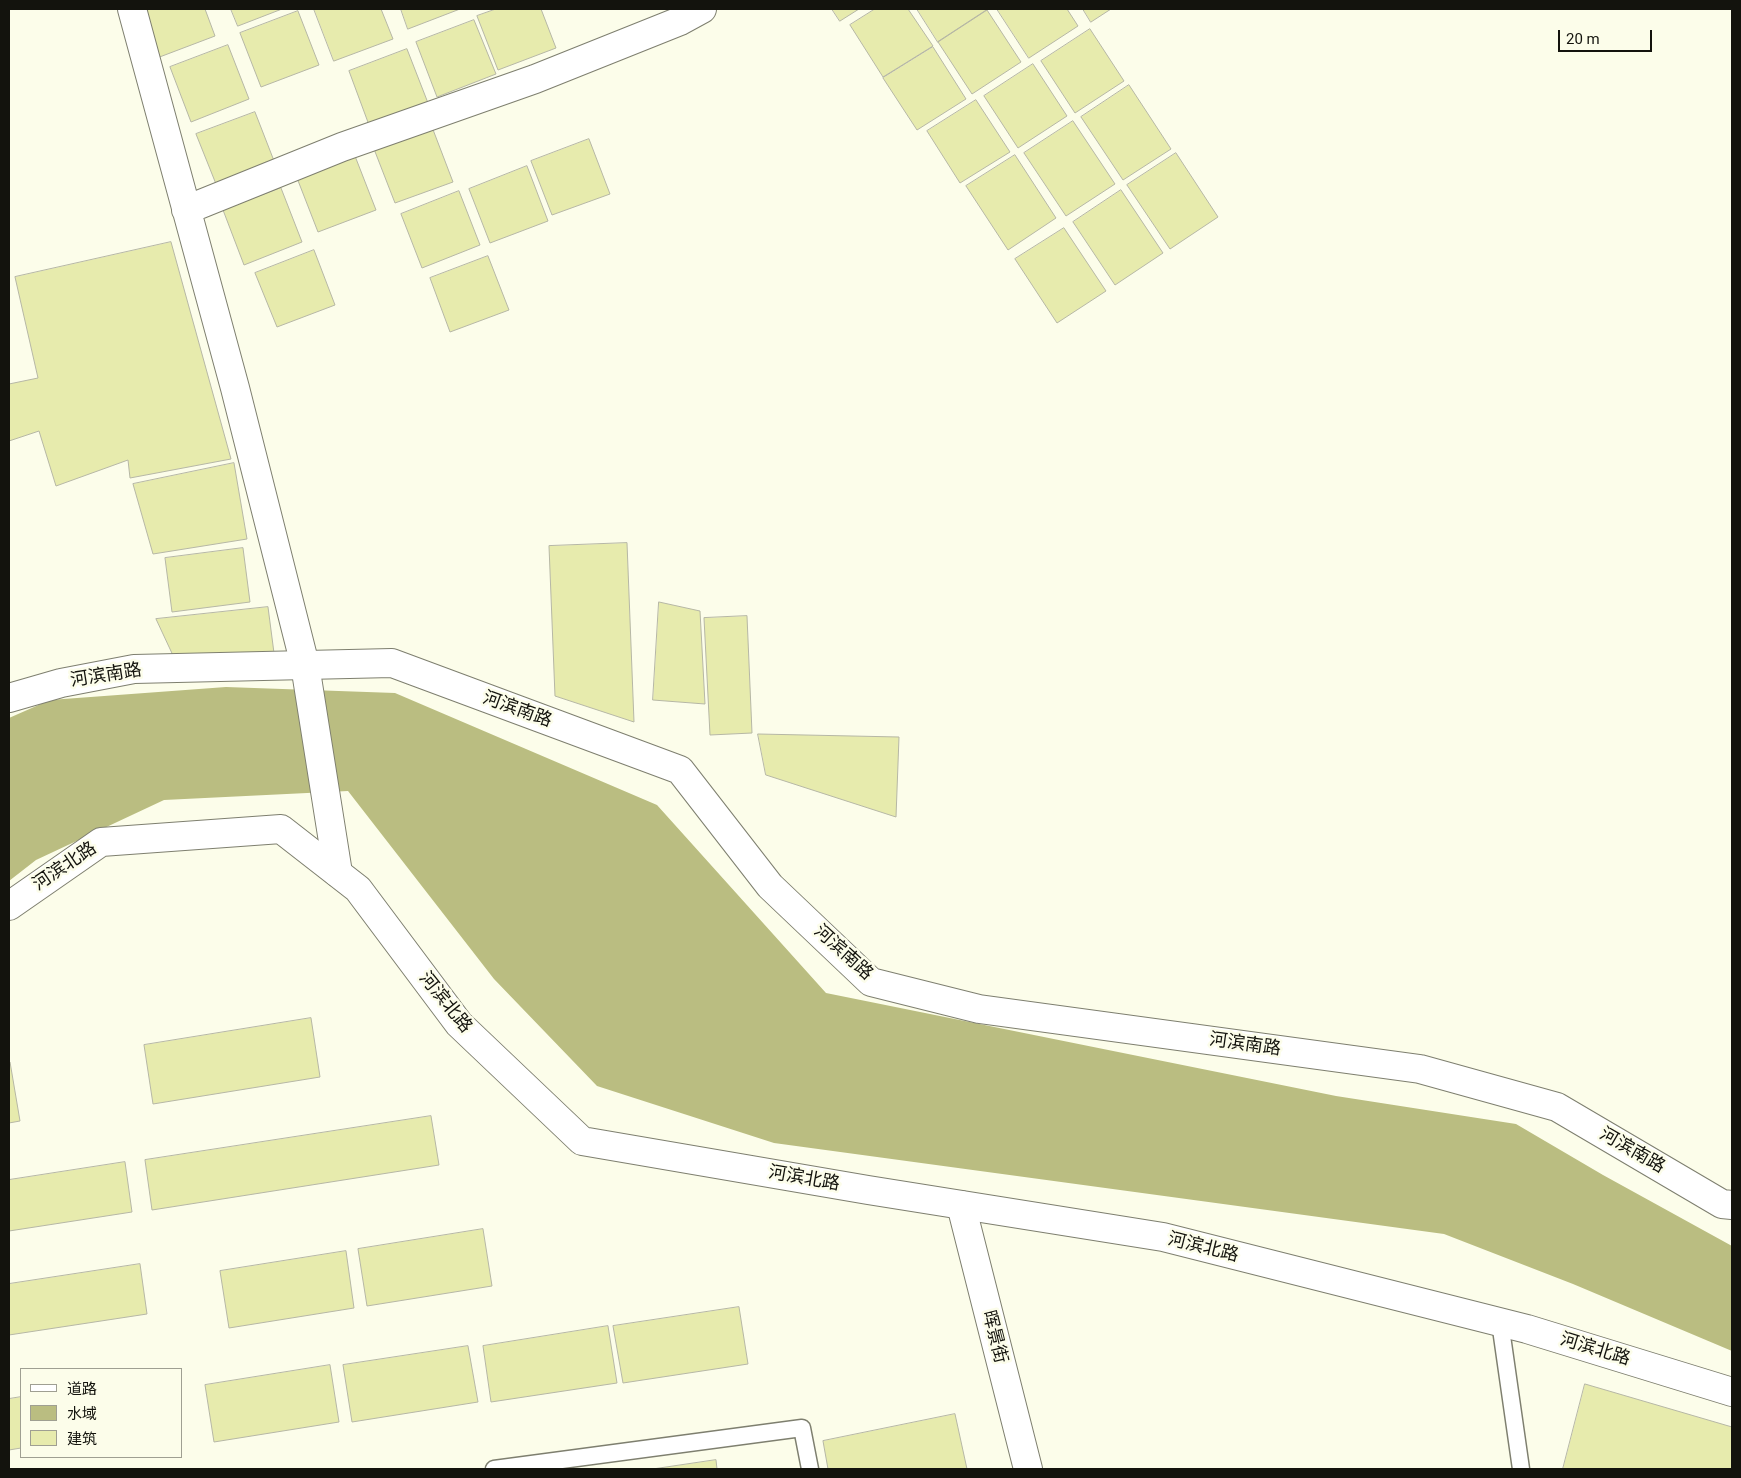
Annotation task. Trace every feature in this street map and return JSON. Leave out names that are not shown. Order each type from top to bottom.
[{"type":"street","points":[[132,9],[235,388],[305,665],[338,873]]},
{"type":"street","points":[[186,210],[342,147],[535,79],[680,21],[702,9]]},
{"type":"street","name":"河滨南路","points":[[9,698],[61,683],[134,669],[392,663],[680,770],[770,886],[871,982],[979,1009],[1420,1069],[1557,1107],[1722,1204],[1732,1206]]},
{"type":"street","name":"河滨北路","points":[[9,906],[101,842],[281,829],[358,889],[459,1024],[582,1141],[1163,1238],[1500,1322],[1732,1392]]},
{"type":"street","name":"晖景街","points":[[961,1205],[1028,1469]]},
{"type":"lane","points":[[1500,1322],[1521,1469]]},
{"type":"lane","points":[[494,1469],[802,1428],[810,1469]]},
{"type":"water","points":[[226,687],[395,693],[657,805],[826,993],[1336,1096],[1516,1124],[1603,1175],[1732,1246],[1732,1351],[1573,1284],[1444,1234],[774,1143],[597,1086],[494,979],[348,791],[164,800],[36,860],[9,881],[9,718],[50,700]]},
{"type":"building","points":[[138,9],[205,9],[215,36],[157,58]]},
{"type":"building","points":[[231,9],[282,9],[238,26]]},
{"type":"building","points":[[314,9],[381,9],[393,39],[334,61]]},
{"type":"building","points":[[401,9],[460,9],[408,29]]},
{"type":"building","points":[[496,9],[541,9],[556,48],[498,70],[477,16]]},
{"type":"building","points":[[832,9],[859,9],[840,21]]},
{"type":"building","points":[[875,9],[908,9],[933,46],[883,77],[850,25]]},
{"type":"building","points":[[917,9],[987,9],[987,10],[938,42]]},
{"type":"building","points":[[997,9],[1067,9],[1078,26],[1029,58]]},
{"type":"building","points":[[1083,9],[1111,9],[1091,22]]},
{"type":"building","points":[[987,10],[1021,62],[972,94],[938,42]]},
{"type":"building","points":[[298,11],[319,65],[261,87],[240,33]]},
{"type":"building","points":[[474,20],[496,74],[437,97],[416,42]]},
{"type":"building","points":[[1090,29],[1124,81],[1075,113],[1041,61]]},
{"type":"building","points":[[228,45],[249,99],[191,122],[170,67]]},
{"type":"building","points":[[933,47],[966,99],[917,130],[883,78]]},
{"type":"building","points":[[407,49],[428,103],[369,125],[349,71]]},
{"type":"building","points":[[1033,64],[1067,116],[1018,148],[984,96]]},
{"type":"building","points":[[1129,85],[1171,149],[1123,180],[1081,117]]},
{"type":"building","points":[[976,100],[1010,152],[960,183],[927,131]]},
{"type":"building","points":[[255,112],[276,166],[218,189],[196,134]]},
{"type":"building","points":[[1073,121],[1115,184],[1066,216],[1024,153]]},
{"type":"building","points":[[432,127],[453,182],[395,203],[374,149]]},
{"type":"building","points":[[589,139],[610,194],[552,215],[531,161]]},
{"type":"building","points":[[1176,153],[1218,217],[1170,249],[1127,185]]},
{"type":"building","points":[[1015,155],[1056,218],[1008,250],[966,186]]},
{"type":"building","points":[[355,156],[376,210],[318,232],[297,178]]},
{"type":"building","points":[[527,166],[548,221],[490,243],[469,189]]},
{"type":"building","points":[[281,188],[302,242],[244,265],[223,210]]},
{"type":"building","points":[[1121,190],[1163,253],[1115,285],[1073,222]]},
{"type":"building","points":[[459,191],[480,245],[422,268],[401,214]]},
{"type":"building","points":[[1064,228],[1106,291],[1057,323],[1015,259]]},
{"type":"building","points":[[171,242],[231,459],[130,478],[128,460],[56,486],[39,431],[9,441],[9,384],[38,378],[15,277]]},
{"type":"building","points":[[314,250],[335,305],[277,327],[255,273]]},
{"type":"building","points":[[488,256],[509,310],[450,332],[430,278]]},
{"type":"building","points":[[234,463],[247,539],[153,554],[133,484]]},
{"type":"building","points":[[627,543],[634,722],[555,696],[549,546]]},
{"type":"building","points":[[243,548],[250,602],[172,612],[165,558]]},
{"type":"building","points":[[659,602],[700,611],[705,704],[653,700]]},
{"type":"building","points":[[268,607],[274,653],[177,664],[156,619]]},
{"type":"building","points":[[747,616],[752,733],[710,735],[704,618]]},
{"type":"building","points":[[758,734],[899,737],[896,817],[766,775]]},
{"type":"building","points":[[311,1018],[320,1077],[153,1104],[144,1045]]},
{"type":"building","points":[[9,1062],[20,1121],[9,1123]]},
{"type":"building","points":[[431,1116],[439,1165],[152,1210],[145,1160]]},
{"type":"building","points":[[125,1162],[132,1212],[9,1231],[9,1180]]},
{"type":"building","points":[[483,1229],[492,1286],[367,1306],[358,1249]]},
{"type":"building","points":[[346,1251],[354,1308],[229,1328],[220,1271]]},
{"type":"building","points":[[140,1264],[147,1314],[9,1335],[9,1284]]},
{"type":"building","points":[[739,1307],[748,1364],[623,1383],[613,1326]]},
{"type":"building","points":[[608,1326],[617,1383],[491,1402],[483,1346]]},
{"type":"building","points":[[468,1346],[478,1402],[352,1422],[343,1365]]},
{"type":"building","points":[[330,1365],[339,1422],[214,1442],[205,1385]]},
{"type":"building","points":[[1585,1384],[1732,1427],[1732,1469],[1563,1469]]},
{"type":"building","points":[[20,1397],[20,1448],[9,1450],[9,1399]]},
{"type":"building","points":[[955,1414],[967,1469],[828,1469],[823,1441]]},
{"type":"building","points":[[716,1460],[717,1469],[653,1469]]}]
